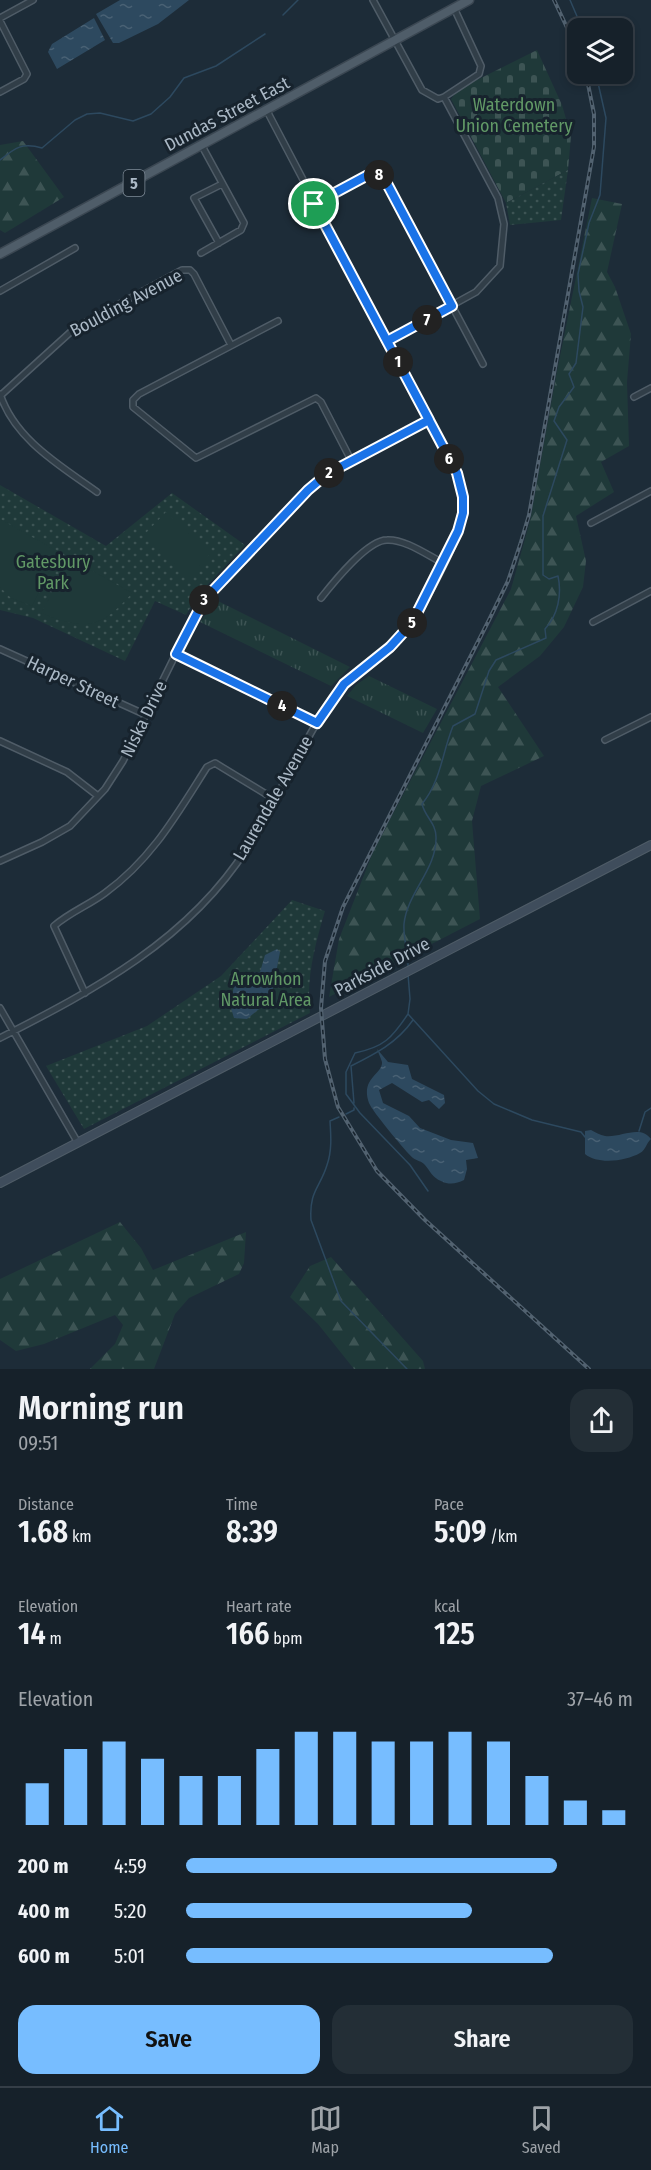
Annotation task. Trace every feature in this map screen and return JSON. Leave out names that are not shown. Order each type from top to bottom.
[{"type":"main road","name":"Dundas Street East","points":[[0,254],[469,0]]},
{"type":"main road","name":"Parkside Drive","points":[[0,1183],[651,844]]},
{"type":"street","points":[[0,92],[24,80],[27,74],[0,20],[33,0]]},
{"type":"street","points":[[373,0],[422,90],[438,99],[479,74],[481,66],[454,8]]},
{"type":"street","points":[[387,341],[452,306],[487,283],[500,266],[504,224],[498,198],[444,97]]},
{"type":"street","points":[[267,111],[429,420]]},
{"type":"street","points":[[201,253],[241,230],[244,224],[202,146]]},
{"type":"street","points":[[314,204],[368,175],[376,174],[384,178],[483,364]]},
{"type":"street","points":[[219,243],[194,198],[222,184]]},
{"type":"street","points":[[0,291],[75,248]]},
{"type":"street","name":"Boulding Avenue","points":[[0,395],[75,328],[182,270],[190,270],[194,274],[231,345]]},
{"type":"street","points":[[278,321],[139,394],[132,404],[134,410],[195,458],[316,398],[321,402],[351,460]]},
{"type":"street","points":[[634,397],[651,388]]},
{"type":"street","points":[[0,395],[5,407],[44,456],[97,492]]},
{"type":"street","name":"Niska Drive","points":[[0,861],[70,826],[98,796],[117,772],[204,600],[308,490],[327,474],[351,460],[429,420]]},
{"type":"street","name":"Laurendale Avenue","points":[[0,1038],[85,993],[161,944],[199,910],[246,849],[317,723],[344,684],[406,631],[419,612],[443,563],[460,526],[464,505],[457,473],[429,420]]},
{"type":"street","points":[[591,523],[651,491]]},
{"type":"street","points":[[321,598],[366,549],[380,541],[400,542],[443,563]]},
{"type":"street","points":[[593,622],[651,591]]},
{"type":"street","name":"Harper Street","points":[[0,649],[146,715]]},
{"type":"street","points":[[176,654],[317,723]]},
{"type":"street","points":[[605,740],[651,717]]},
{"type":"street","points":[[0,741],[67,772],[98,796]]},
{"type":"street","points":[[85,993],[54,926],[105,893],[140,863],[178,816],[207,767],[215,764],[274,799]]},
{"type":"street","points":[[0,1008],[78,1143]]},
{"type":"green space","name":"Waterdown Union Cemetery","points":[[537,50],[562,105],[571,136],[568,170],[506,203],[451,99],[459,89]]},
{"type":"green space","points":[[23,141],[64,197],[5,233],[0,230],[0,145]]},
{"type":"green space","points":[[568,170],[561,220],[510,225],[506,203]]},
{"type":"green space","points":[[592,198],[622,204],[607,272],[615,287],[631,334],[627,382],[629,446],[601,462],[614,492],[576,516],[586,561],[583,587],[564,627],[540,656],[498,687],[544,756],[481,786],[472,821],[480,919],[329,997],[339,939],[373,852],[511,589],[530,521]]},
{"type":"green space","name":"Gatesbury Park","points":[[0,485],[106,546],[172,493],[245,545],[197,596],[186,615],[155,601],[125,661],[33,618],[0,610]]},
{"type":"green space","points":[[166,512],[210,554],[189,577],[144,535]]},
{"type":"green space","points":[[0,519],[57,551],[57,556],[32,606],[11,598],[0,587]]},
{"type":"green space","points":[[71,559],[132,593],[111,614],[92,623],[70,623],[41,613]]},
{"type":"green space","points":[[216,600],[350,667],[331,686],[200,622]]},
{"type":"green space","points":[[369,676],[437,709],[423,733],[347,696],[356,685]]},
{"type":"green space","name":"Arrowhon Natural Area","points":[[292,900],[325,911],[310,974],[310,1013],[84,1129],[46,1066],[147,1026],[221,976]]},
{"type":"green space","points":[[120,1222],[141,1248],[153,1270],[246,1232],[244,1263],[239,1274],[189,1298],[175,1314],[154,1369],[90,1369],[115,1344],[123,1325],[115,1315],[44,1344],[16,1351],[0,1340],[0,1279]]},
{"type":"green space","points":[[331,1257],[423,1361],[425,1369],[354,1369],[318,1324],[290,1297],[310,1266]]},
{"type":"water","points":[[120,0],[189,0],[158,24],[119,43],[113,43],[96,14]]},
{"type":"water","points":[[94,18],[105,40],[57,69],[48,52],[52,44]]},
{"type":"water","points":[[277,949],[280,952],[271,999],[247,1019],[234,1018],[230,1005],[234,986],[249,981],[252,972],[260,972],[265,955]]},
{"type":"water","points":[[377,1049],[388,1062],[408,1065],[412,1079],[444,1095],[445,1103],[439,1109],[429,1100],[422,1102],[392,1083],[379,1090],[383,1103],[409,1116],[420,1128],[451,1140],[473,1143],[478,1158],[466,1160],[467,1169],[464,1180],[450,1183],[436,1178],[424,1164],[409,1154],[371,1107],[367,1088],[382,1062]]},
{"type":"water","points":[[591,1130],[605,1136],[641,1132],[651,1139],[642,1152],[634,1156],[612,1161],[597,1160],[585,1154],[585,1131]]},
{"type":"waterway","points":[[283,15],[298,0]]},
{"type":"waterway","points":[[570,0],[578,18]]},
{"type":"waterway","points":[[0,160],[19,147],[42,148],[75,120],[87,114],[100,113],[133,121],[151,114],[170,97],[184,78],[216,66],[265,34]]},
{"type":"waterway","points":[[408,966],[404,929],[406,913],[432,860],[435,849],[436,832],[422,804],[437,776],[453,726],[475,714],[489,671],[496,660],[546,638],[545,629],[558,604],[558,576],[549,579],[543,575],[543,516],[567,440],[554,421],[559,407],[574,387],[569,374],[576,363],[583,307],[578,274],[589,223],[600,195],[606,118],[598,84]]},
{"type":"waterway","points":[[408,974],[410,999],[408,1014],[478,1091],[494,1104],[532,1120],[581,1132],[585,1137]]},
{"type":"waterway","points":[[408,1014],[386,1040],[373,1048],[355,1053],[346,1072],[346,1094],[360,1113],[410,1165],[428,1191]]},
{"type":"waterway","points":[[354,1103],[351,1066],[393,1041],[413,1020]]},
{"type":"waterway","points":[[346,1114],[354,1108]]},
{"type":"waterway","points":[[639,1131],[645,1112],[651,1108]]},
{"type":"waterway","points":[[339,1117],[330,1121],[329,1160],[313,1196],[311,1220],[341,1301],[407,1369]]},
{"type":"railway","points":[[554,0],[567,28]]},
{"type":"railway","points":[[588,84],[594,114],[594,147],[529,515],[508,581],[343,907],[325,961],[321,1008],[325,1059],[338,1107],[377,1171],[425,1220],[589,1369]]},
{"type":"route","points":[[314,204],[368,175],[376,174],[384,178],[452,306],[387,341],[429,420],[457,473],[464,505],[458,531],[412,623],[390,647],[344,684],[333,696],[317,723],[176,654],[204,600],[308,490],[327,474],[351,460],[429,420],[314,204]]}]
